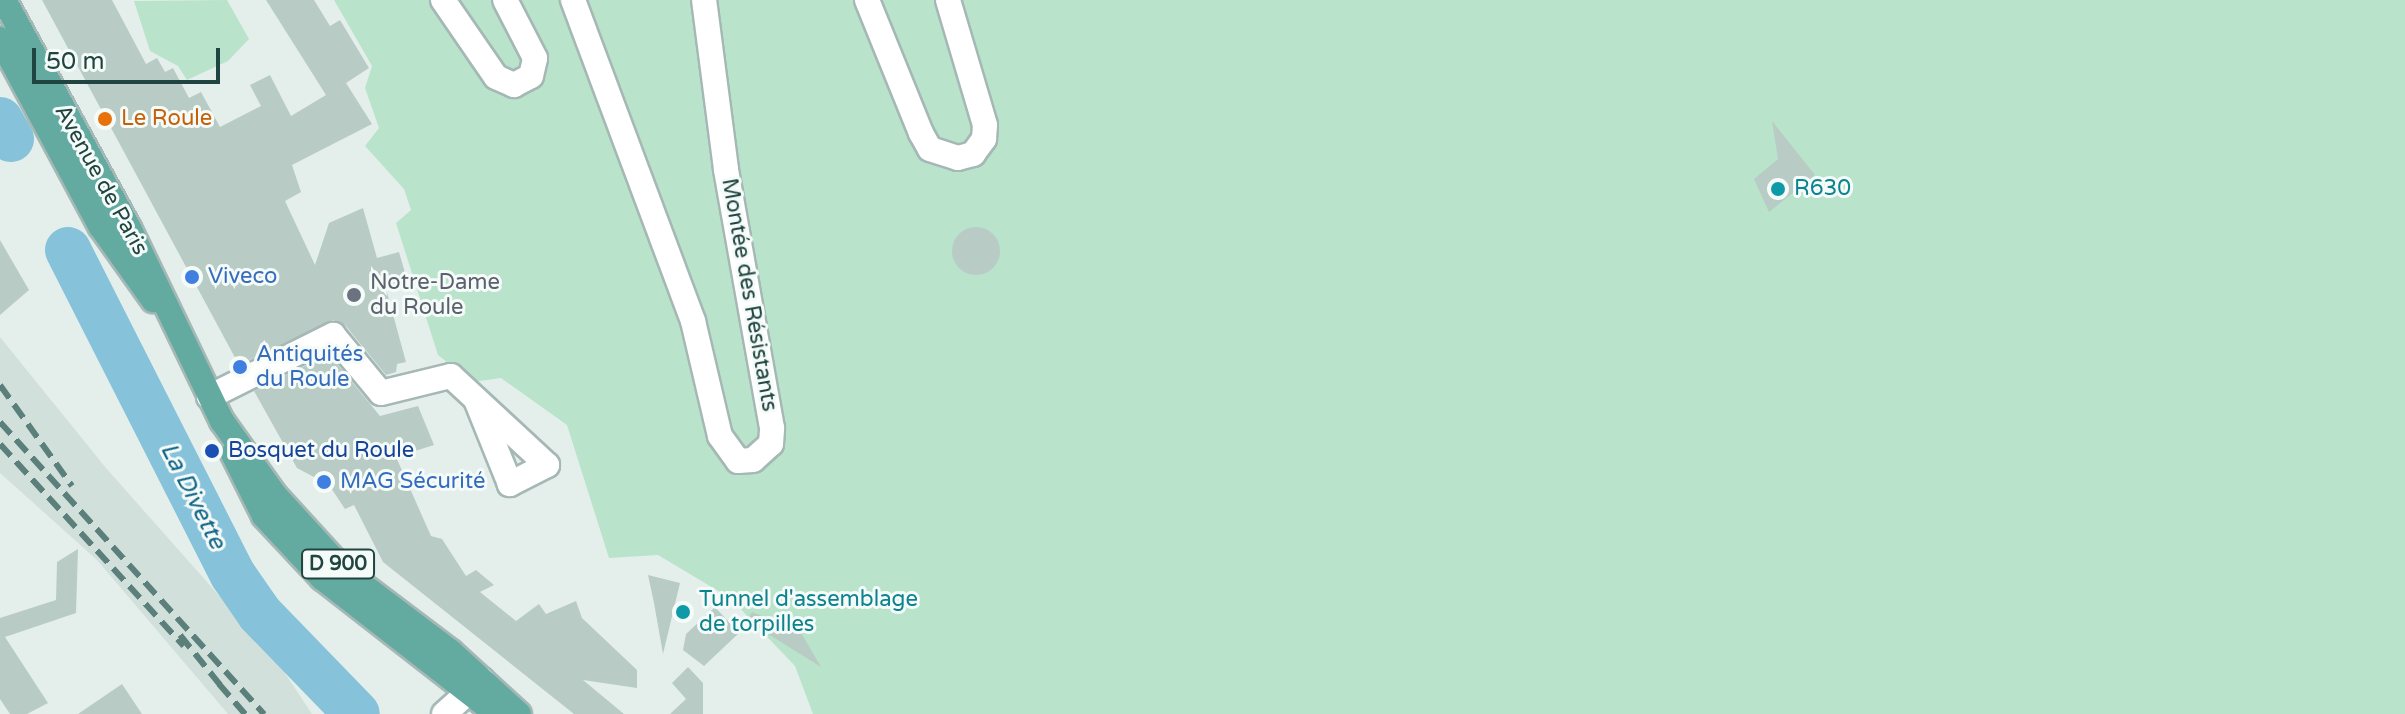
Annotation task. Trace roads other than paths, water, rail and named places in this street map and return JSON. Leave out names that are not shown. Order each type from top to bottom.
[{"type":"main road","name":"Avenue de Paris","points":[[4,0],[129,228],[169,321],[222,421],[248,490],[294,550],[362,612],[519,714]]},
{"type":"main road","name":"Avenue de Paris","points":[[0,39],[101,227],[169,321]]},
{"type":"main road","name":"Avenue de Paris","points":[[475,686],[497,714]]},
{"type":"street","points":[[443,0],[496,77],[514,85],[531,76],[535,58],[505,0]]},
{"type":"street","name":"Montée des Résistants","points":[[573,0],[693,321],[720,436],[738,461],[753,460],[771,444],[772,428],[726,169],[704,0]]},
{"type":"street","points":[[867,0],[930,149],[945,158],[958,158],[973,154],[984,139],[985,125],[948,0]]},
{"type":"street","points":[[209,397],[333,335],[381,393],[451,376],[476,400]]},
{"type":"street","points":[[444,714],[475,686]]},
{"type":"waterway","name":"La Divette","points":[[0,120],[11,139]]},
{"type":"waterway","name":"La Divette","points":[[68,250],[233,575],[260,614],[357,714]]},
{"type":"railway","points":[[0,385],[72,486]]},
{"type":"railway","points":[[0,422],[264,714]]},
{"type":"railway","points":[[0,444],[184,646]]},
{"type":"railway","points":[[180,635],[225,691]]},
{"type":"railway","points":[[219,684],[245,714]]},
{"type":"place","name":"Le Roule","points":[[105,119]]},
{"type":"place","name":"R630","points":[[1778,189]]},
{"type":"place","name":"Viveco","points":[[192,277]]},
{"type":"place","name":"Notre-Dame du Roule","points":[[354,295]]},
{"type":"place","name":"Antiquités du Roule","points":[[240,367]]},
{"type":"place","name":"Bosquet du Roule","points":[[212,451]]},
{"type":"place","name":"MAG Sécurité","points":[[324,482]]},
{"type":"place","name":"Tunnel d'assemblage de torpilles","points":[[683,612]]}]
